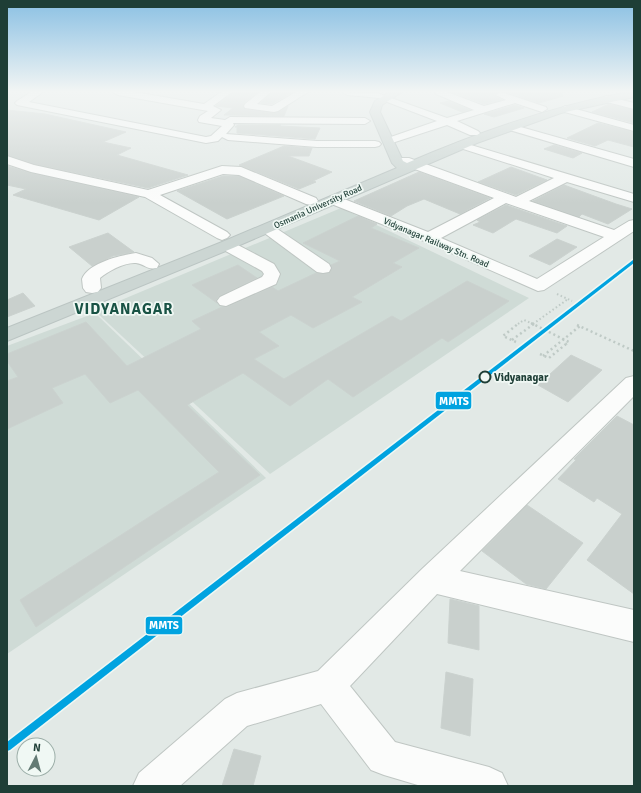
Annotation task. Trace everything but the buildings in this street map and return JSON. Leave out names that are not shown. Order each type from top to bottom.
[{"type":"main road","points":[[370,129],[374,140],[398,163]]},
{"type":"main road","points":[[382,129],[398,163]]},
{"type":"main road","name":"Osmania University Road","points":[[7,335],[398,163],[484,129]]},
{"type":"main road","name":"Osmania University Road","points":[[7,323],[151,264],[225,240],[268,229],[334,200],[398,163],[462,145],[505,129]]},
{"type":"street","points":[[151,129],[206,140],[213,140],[225,129]]},
{"type":"street","points":[[176,134],[185,129]]},
{"type":"street","points":[[389,142],[425,129]]},
{"type":"street","points":[[465,129],[474,133]]},
{"type":"street","points":[[517,129],[634,163]]},
{"type":"street","points":[[228,137],[317,144],[374,140]]},
{"type":"street","points":[[462,145],[634,198]]},
{"type":"street","points":[[7,160],[31,168],[153,196],[268,268],[272,274],[270,280],[226,301]]},
{"type":"street","points":[[398,163],[617,236],[634,224]]},
{"type":"street","points":[[153,196],[222,170],[232,170],[240,171],[311,201]]},
{"type":"street","points":[[153,196],[216,177]]},
{"type":"street","points":[[429,238],[511,200],[566,177]]},
{"type":"street","name":"Vidyanagar Railway Stn. Road","points":[[334,200],[429,238],[538,286],[617,236]]},
{"type":"street","points":[[268,229],[323,268]]},
{"type":"street","points":[[152,786],[237,711],[328,685],[432,579],[634,383]]},
{"type":"street","points":[[432,579],[633,624]]},
{"type":"street","points":[[328,685],[384,757],[489,786]]},
{"type":"path","points":[[555,294],[572,301]]},
{"type":"path","points":[[512,340],[568,299]]},
{"type":"path","points":[[516,342],[503,336],[524,320],[569,342],[549,358],[542,355],[578,325],[634,351]]},
{"type":"shaded area","points":[[341,208],[529,298],[270,474],[95,311]]},
{"type":"shaded area","points":[[95,313],[266,478],[7,654],[7,346]]},
{"type":"transit line","name":"MMTS","points":[[7,747],[634,261]]},
{"type":"place","name":"Vidyanagar","points":[[485,377]]},
{"type":"district","name":"VIDYANAGAR","points":[[124,309]]}]
